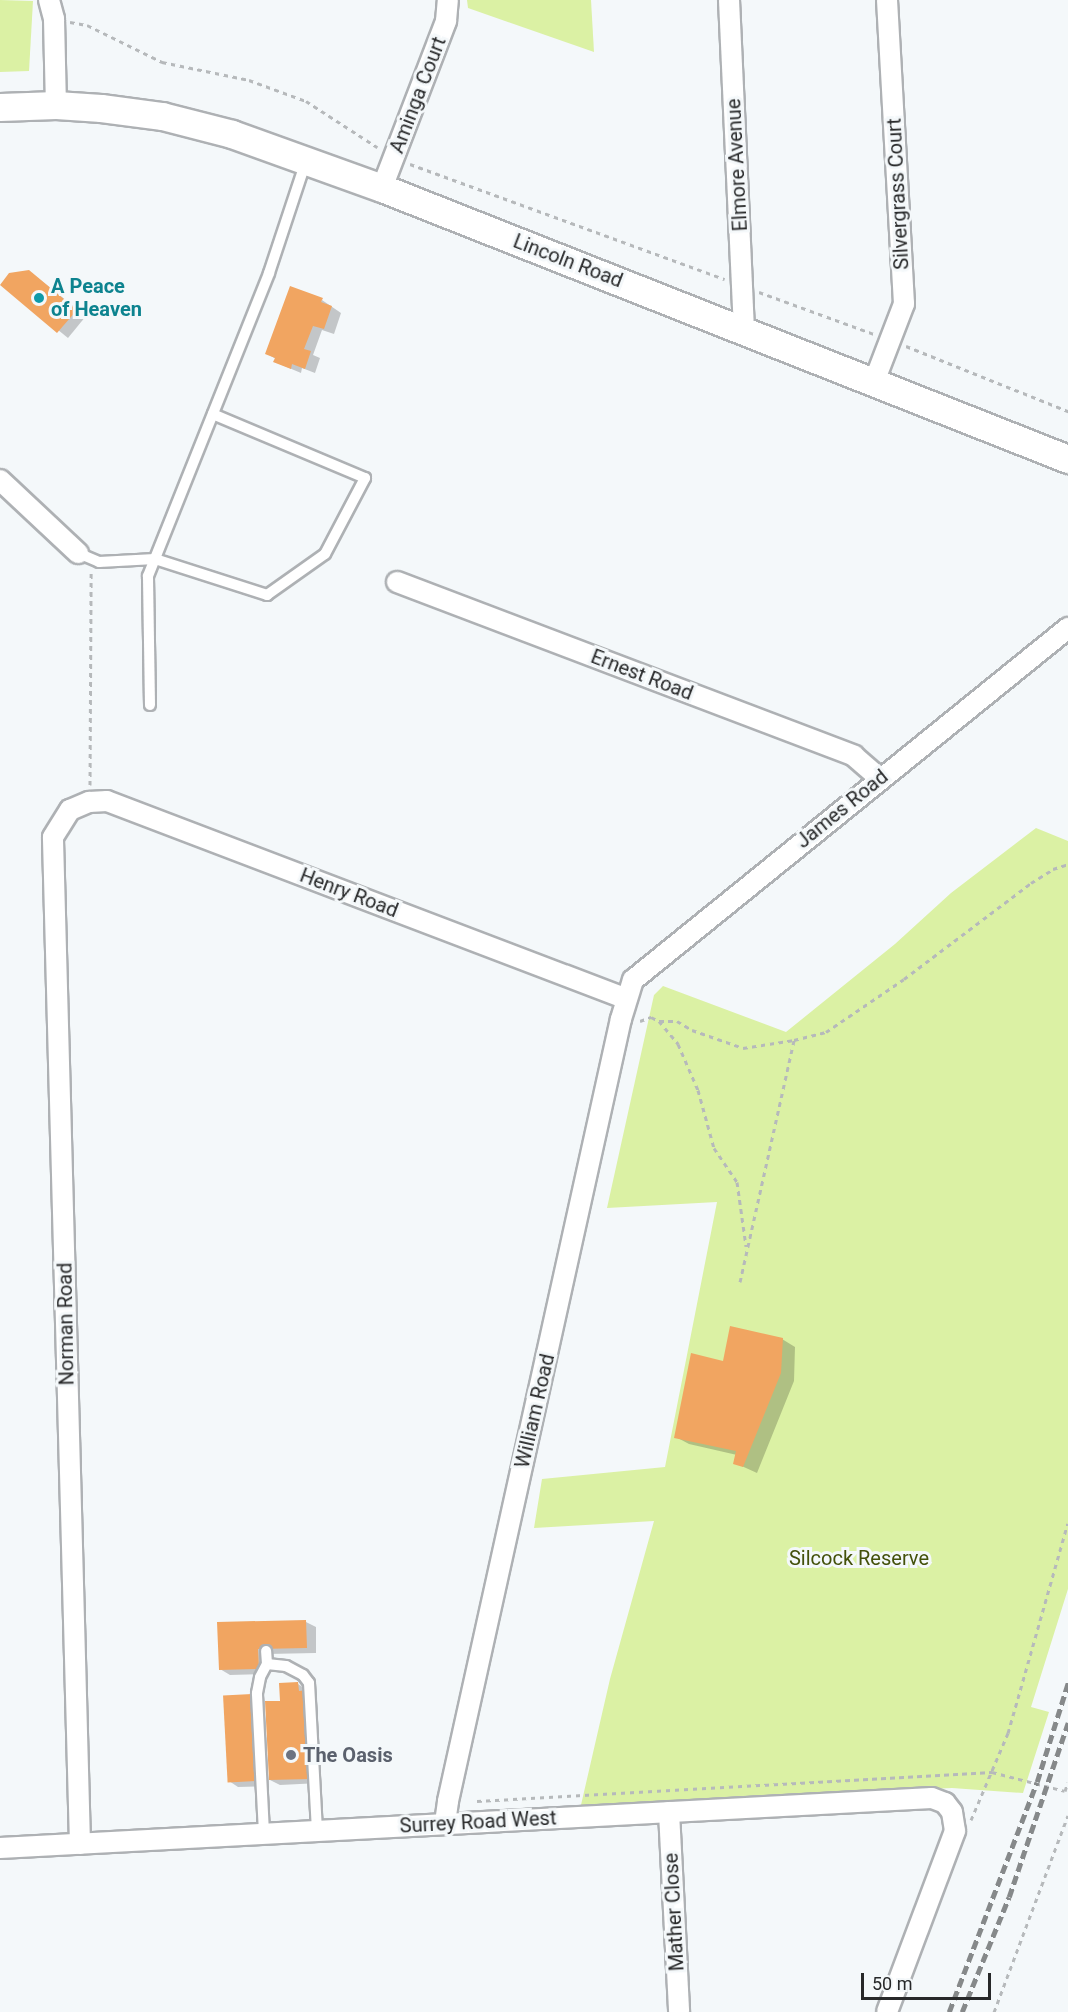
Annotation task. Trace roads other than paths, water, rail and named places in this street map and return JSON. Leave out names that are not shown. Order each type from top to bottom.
[{"type":"main road","name":"Lincoln Road","points":[[0,107],[56,105],[101,108],[162,116],[232,134],[382,188],[1068,459]]},
{"type":"street","name":"Aminga Court","points":[[382,188],[446,21],[448,0]]},
{"type":"street","name":"Elmore Avenue","points":[[729,0],[744,330]]},
{"type":"street","name":"Silvergrass Court","points":[[874,382],[904,304],[887,0]]},
{"type":"street","points":[[51,9],[56,105]]},
{"type":"street","points":[[0,480],[78,553]]},
{"type":"street","name":"Ernest Road","points":[[397,582],[854,756],[880,779]]},
{"type":"street","name":"James Road","points":[[627,999],[633,980],[650,964],[1068,628]]},
{"type":"street","name":"Henry Road","points":[[70,810],[89,802],[107,801],[627,999]]},
{"type":"street","name":"Norman Road","points":[[70,810],[53,837],[81,1844]]},
{"type":"street","name":"William Road","points":[[446,1823],[448,1801],[627,999]]},
{"type":"street","name":"Surrey Road West","points":[[0,1848],[932,1798],[945,1803],[953,1822],[887,2012]]},
{"type":"street","name":"Mather Close","points":[[669,1812],[679,2012]]},
{"type":"lane","points":[[150,705],[148,576],[269,273],[307,160]]},
{"type":"lane","points":[[78,553],[99,562],[155,559],[267,595],[325,554],[365,478],[213,414]]},
{"type":"lane","points":[[264,1833],[257,1693],[260,1677],[267,1664],[266,1651]]},
{"type":"lane","points":[[267,1664],[286,1666],[303,1675],[309,1683],[317,1830]]},
{"type":"railway","points":[[949,2012],[1037,1782],[1068,1683]]},
{"type":"railway","points":[[962,2012],[1009,1897],[1068,1723]]},
{"type":"place","name":"A Peace of Heaven","points":[[39,298]]},
{"type":"place","name":"The Oasis","points":[[291,1755]]},
{"type":"park label","name":"Silcock Reserve","points":[[859,1558]]}]
